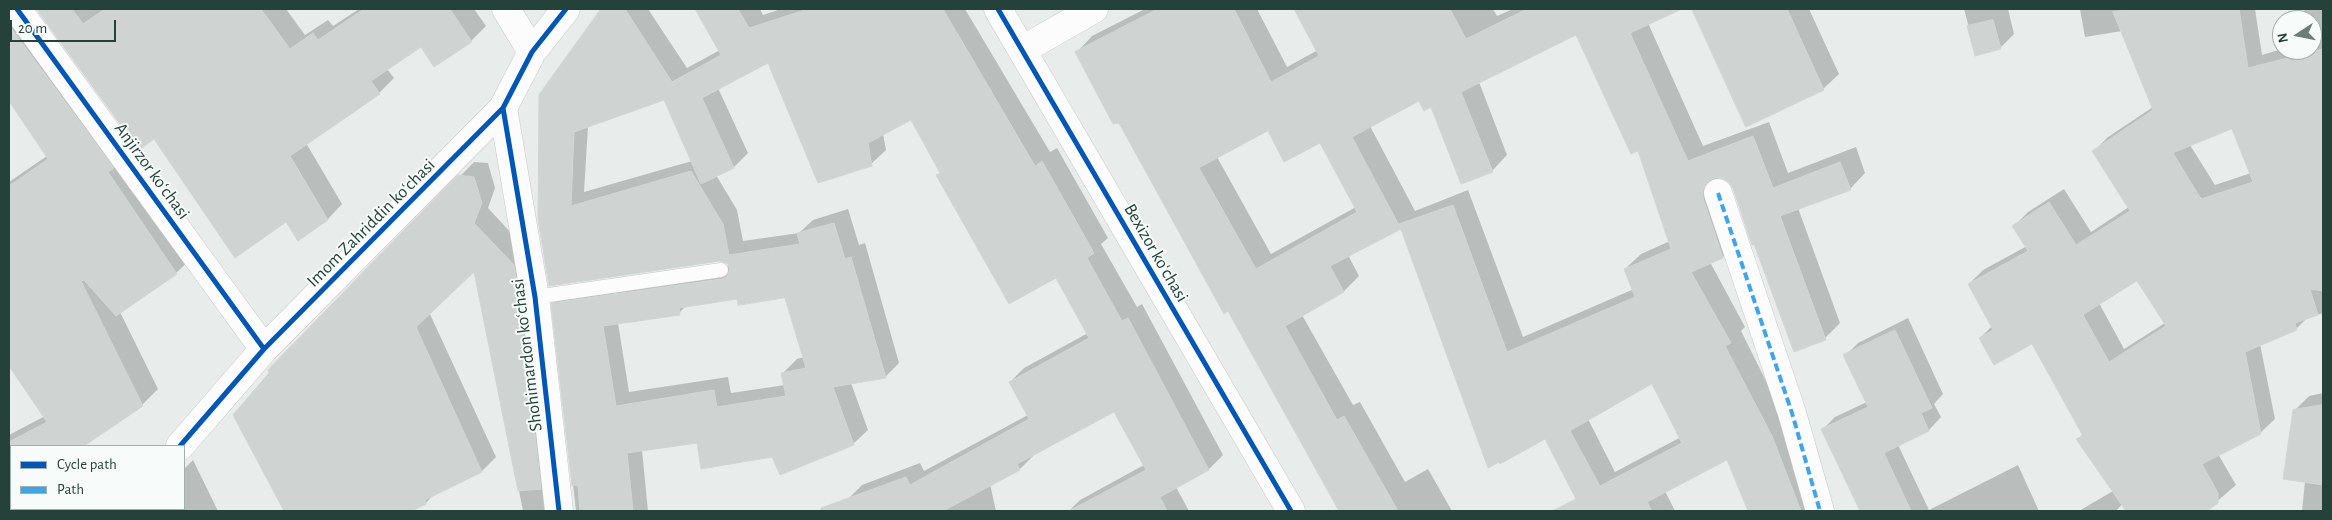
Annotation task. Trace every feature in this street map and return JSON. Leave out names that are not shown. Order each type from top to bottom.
[{"type":"street","name":"Anjirzor koʻchasi","points":[[18,9],[264,350]]},
{"type":"street","points":[[506,9],[532,52]]},
{"type":"street","name":"Imom Zahriddin koʻchasi","points":[[181,445],[264,350],[504,108],[532,52],[566,9]]},
{"type":"street","name":"Bexizor koʻchasi","points":[[998,9],[1291,511]]},
{"type":"street","points":[[1022,50],[1094,9]]},
{"type":"street","name":"Shohimardon koʻchasi","points":[[504,108],[535,297],[559,511]]},
{"type":"street","points":[[1718,193],[1792,413],[1820,511]]},
{"type":"lane","points":[[535,297],[722,270]]},
{"type":"building","points":[[72,9],[83,24],[105,9],[261,9],[290,49],[313,33],[318,40],[364,9],[450,9],[472,42],[434,67],[421,47],[371,81],[380,94],[290,156],[328,220],[298,241],[286,222],[235,258],[154,139],[139,150],[37,10]]},
{"type":"building","points":[[601,9],[625,9],[672,82],[721,55],[695,9],[738,9],[749,28],[808,9],[943,9],[1035,166],[1042,161],[1094,253],[1087,258],[1122,321],[1128,318],[1209,470],[1160,497],[1167,511],[1069,511],[1146,470],[1114,412],[1017,464],[1020,470],[943,511],[821,511],[821,508],[906,477],[910,485],[1029,419],[1009,382],[1089,338],[1056,278],[1009,304],[936,175],[940,173],[911,120],[868,143],[872,166],[818,183],[768,63],[702,98],[734,168],[701,184],[664,100],[574,132],[571,206],[691,171],[723,224],[729,255],[800,244],[797,233],[834,223],[845,259],[851,257],[886,378],[833,387],[854,445],[780,475],[772,457],[701,469],[697,443],[627,453],[633,511],[580,511],[578,485],[572,486],[551,303],[722,279],[727,277],[730,269],[728,264],[720,261],[549,286],[538,219],[539,95]],"holes":[[[785,298],[806,368],[781,373],[786,396],[717,407],[714,390],[616,406],[603,326],[680,315],[679,308],[737,299],[738,305]]]},
{"type":"building","points":[[1158,9],[1234,9],[1271,82],[1319,56],[1294,9],[1450,9],[1466,39],[1527,9],[1682,9],[1630,33],[1688,161],[1753,136],[1773,188],[1840,162],[1851,190],[1780,216],[1826,340],[1794,352],[1754,244],[1752,245],[1733,188],[1729,182],[1722,178],[1714,178],[1707,182],[1703,190],[1703,198],[1723,258],[1691,272],[1731,343],[1725,346],[1772,436],[1801,511],[1748,511],[1727,460],[1647,502],[1652,511],[1552,511],[1576,499],[1545,439],[1500,464],[1499,462],[1488,468],[1401,229],[1330,266],[1344,292],[1285,326],[1337,420],[1344,416],[1398,511],[1339,511],[1228,311],[1224,314],[1119,123],[1113,124],[1075,52]],"holes":[[[1576,35],[1631,154],[1638,151],[1671,249],[1624,269],[1635,297],[1507,352],[1453,205],[1399,224],[1400,228],[1352,137],[1419,101],[1424,111],[1431,107],[1461,184],[1493,172],[1461,92]],[[1268,131],[1284,162],[1320,143],[1357,212],[1256,269],[1199,168]],[[1652,384],[1682,443],[1600,486],[1570,431]]]},
{"type":"building","points":[[1692,9],[1787,9],[1824,90],[1746,127]]},
{"type":"building","points":[[2132,9],[2239,9],[2248,68],[2280,60],[2322,60],[2323,49],[2323,291],[2310,289],[2318,315],[2295,323],[2297,330],[2245,352],[2261,434],[2202,464],[2218,493],[2218,503],[2207,511],[2126,511],[2076,439],[2083,436],[2032,344],[1994,365],[1979,338],[1993,330],[1968,284],[2028,251],[2012,226],[2049,202],[2076,245],[2130,211],[2092,151],[2153,110],[2113,12]],"holes":[[[2232,129],[2253,182],[2201,199],[2173,153]],[[2137,281],[2166,326],[2109,362],[2083,315]]]},
{"type":"building","points":[[1993,20],[2001,49],[1975,56],[1967,26]]},
{"type":"building","points":[[11,28],[114,168],[108,172],[177,274],[116,316],[84,280],[81,281],[143,406],[85,445],[9,446],[9,442],[47,422],[9,366],[9,186],[48,159],[9,101],[9,29]]},
{"type":"building","points":[[458,175],[474,177],[482,203],[474,223],[514,265],[520,299],[541,489],[518,491],[474,272],[416,327],[482,472],[425,500],[426,504],[412,511],[284,511],[233,415],[269,373],[268,370]]},
{"type":"building","points":[[1895,330],[1932,408],[1921,413],[1929,431],[1884,453],[1911,511],[1860,511],[1821,429],[1868,407],[1843,355]]},
{"type":"building","points":[[2323,405],[2323,485],[2283,479],[2293,410]]},
{"type":"marked path","points":[[1718,193],[1792,413],[1820,511]]},
{"type":"cycle path","points":[[17,9],[264,349]]},
{"type":"cycle path","points":[[181,445],[264,349],[503,108],[532,52],[566,9]]},
{"type":"cycle path","points":[[998,9],[1291,511]]},
{"type":"cycle path","points":[[503,108],[535,297],[559,511]]}]
